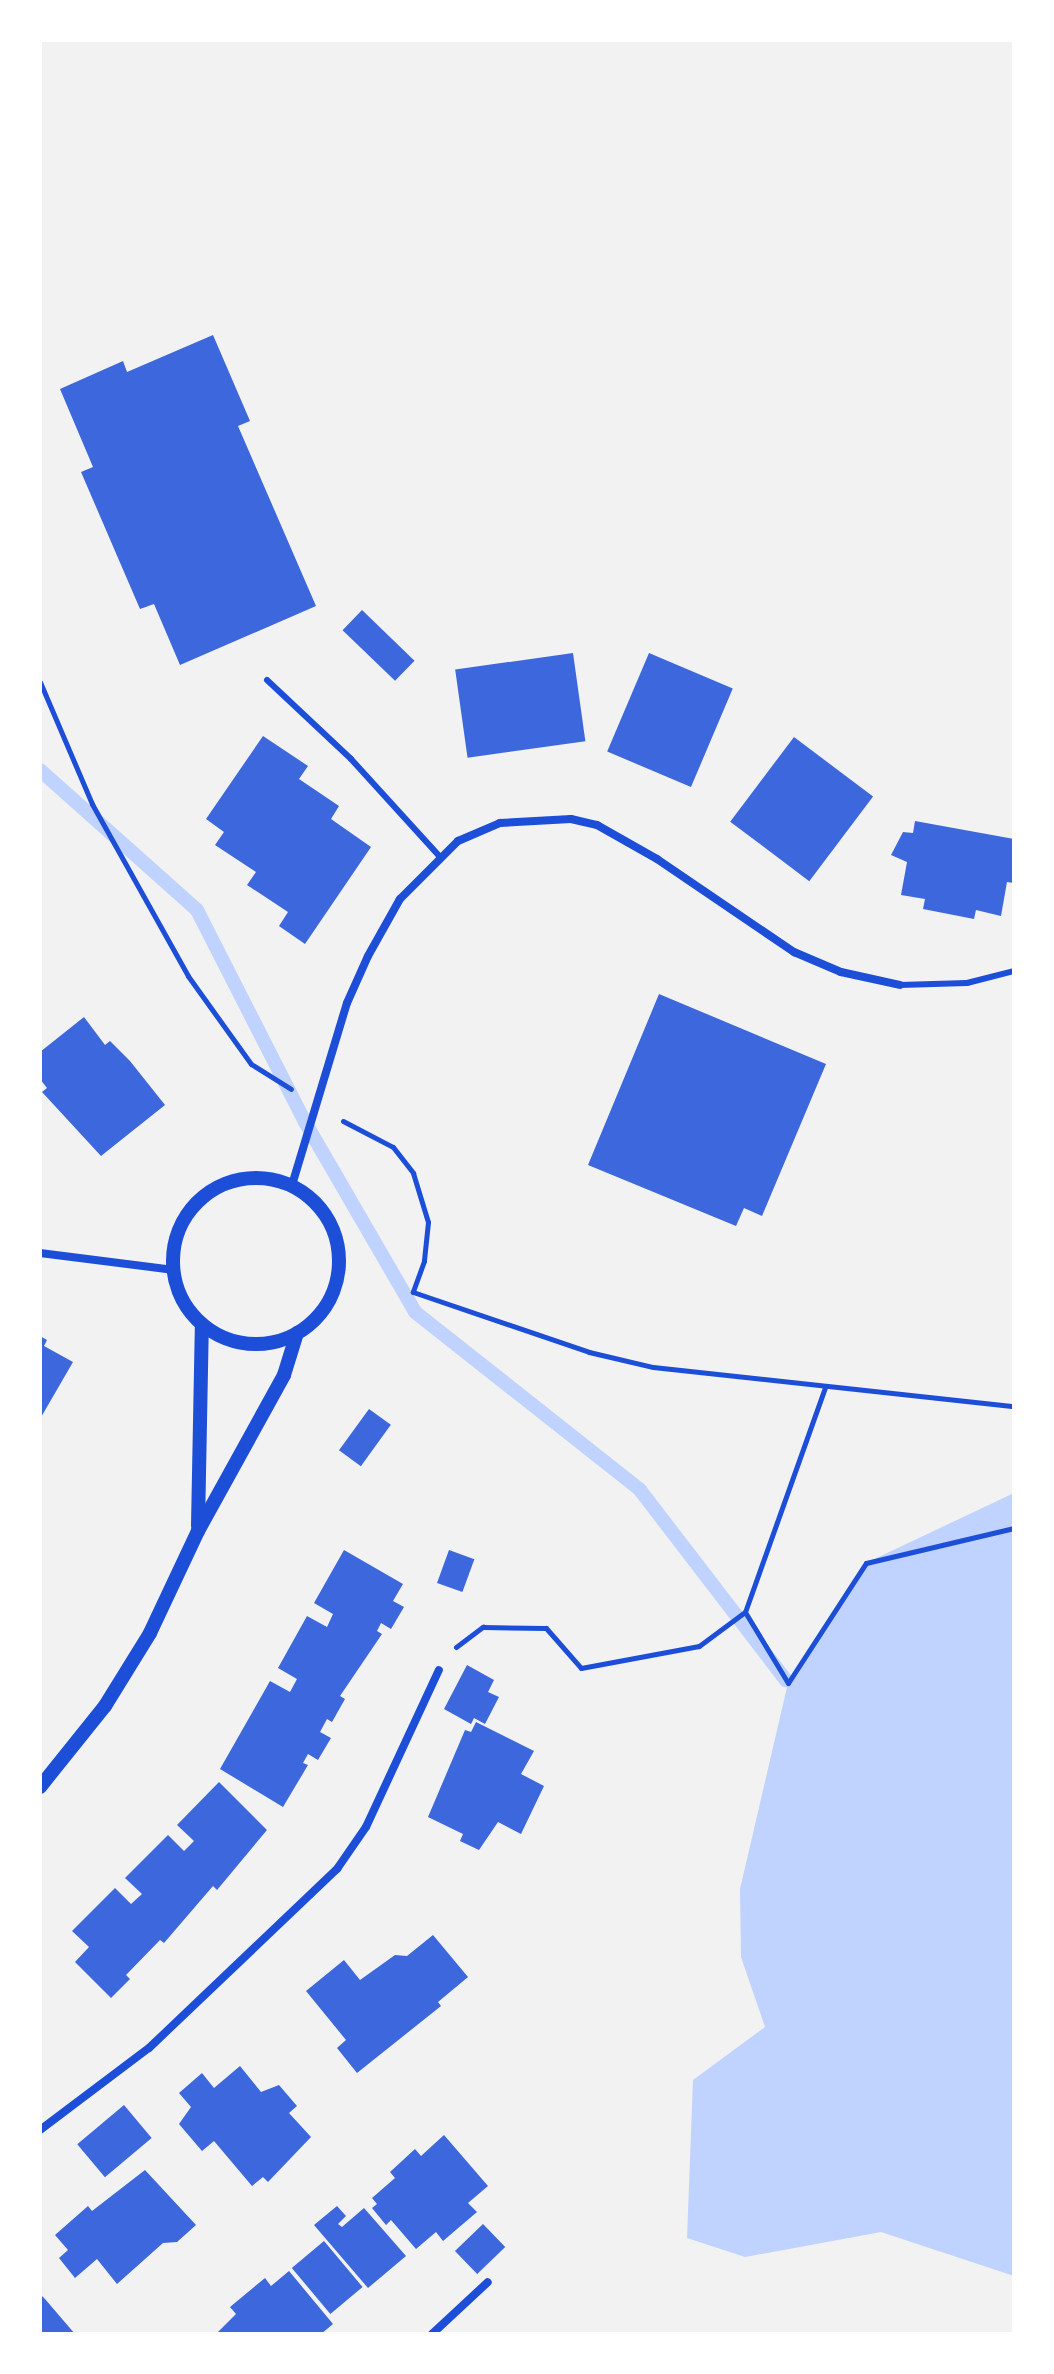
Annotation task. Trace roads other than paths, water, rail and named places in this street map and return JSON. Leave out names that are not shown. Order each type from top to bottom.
[{"type":"street","points":[[292,1185],[315,1104],[368,956],[400,899],[458,841],[500,823],[571,819],[597,825],[657,859],[794,952],[841,972],[900,985]]},
{"type":"street","points":[[242,1178],[292,1185],[329,1220],[339,1271],[318,1317],[297,1333],[248,1344],[202,1324],[182,1300],[174,1270],[174,1245],[182,1221],[208,1193],[242,1178]]},
{"type":"street","points":[[40,1253],[174,1270]]},
{"type":"street","points":[[198,1531],[202,1324]]},
{"type":"street","points":[[40,1787],[113,1694],[183,1569],[198,1531],[284,1375],[297,1333]]},
{"type":"street","points":[[40,2130],[149,2048],[337,1869],[366,1827],[439,1670]]},
{"type":"street","points":[[432,2334],[488,2282]]},
{"type":"lane","points":[[267,680],[351,759],[441,858]]},
{"type":"lane","points":[[900,985],[967,983],[1014,971]]},
{"type":"water","points":[[1014,1493],[1014,2276],[881,2232],[745,2257],[687,2238],[693,2080],[765,2027],[741,1957],[740,1889],[788,1683],[866,1563]]},
{"type":"waterway","points":[[40,770],[197,910],[305,1122],[415,1312],[640,1490],[786,1680]]}]
